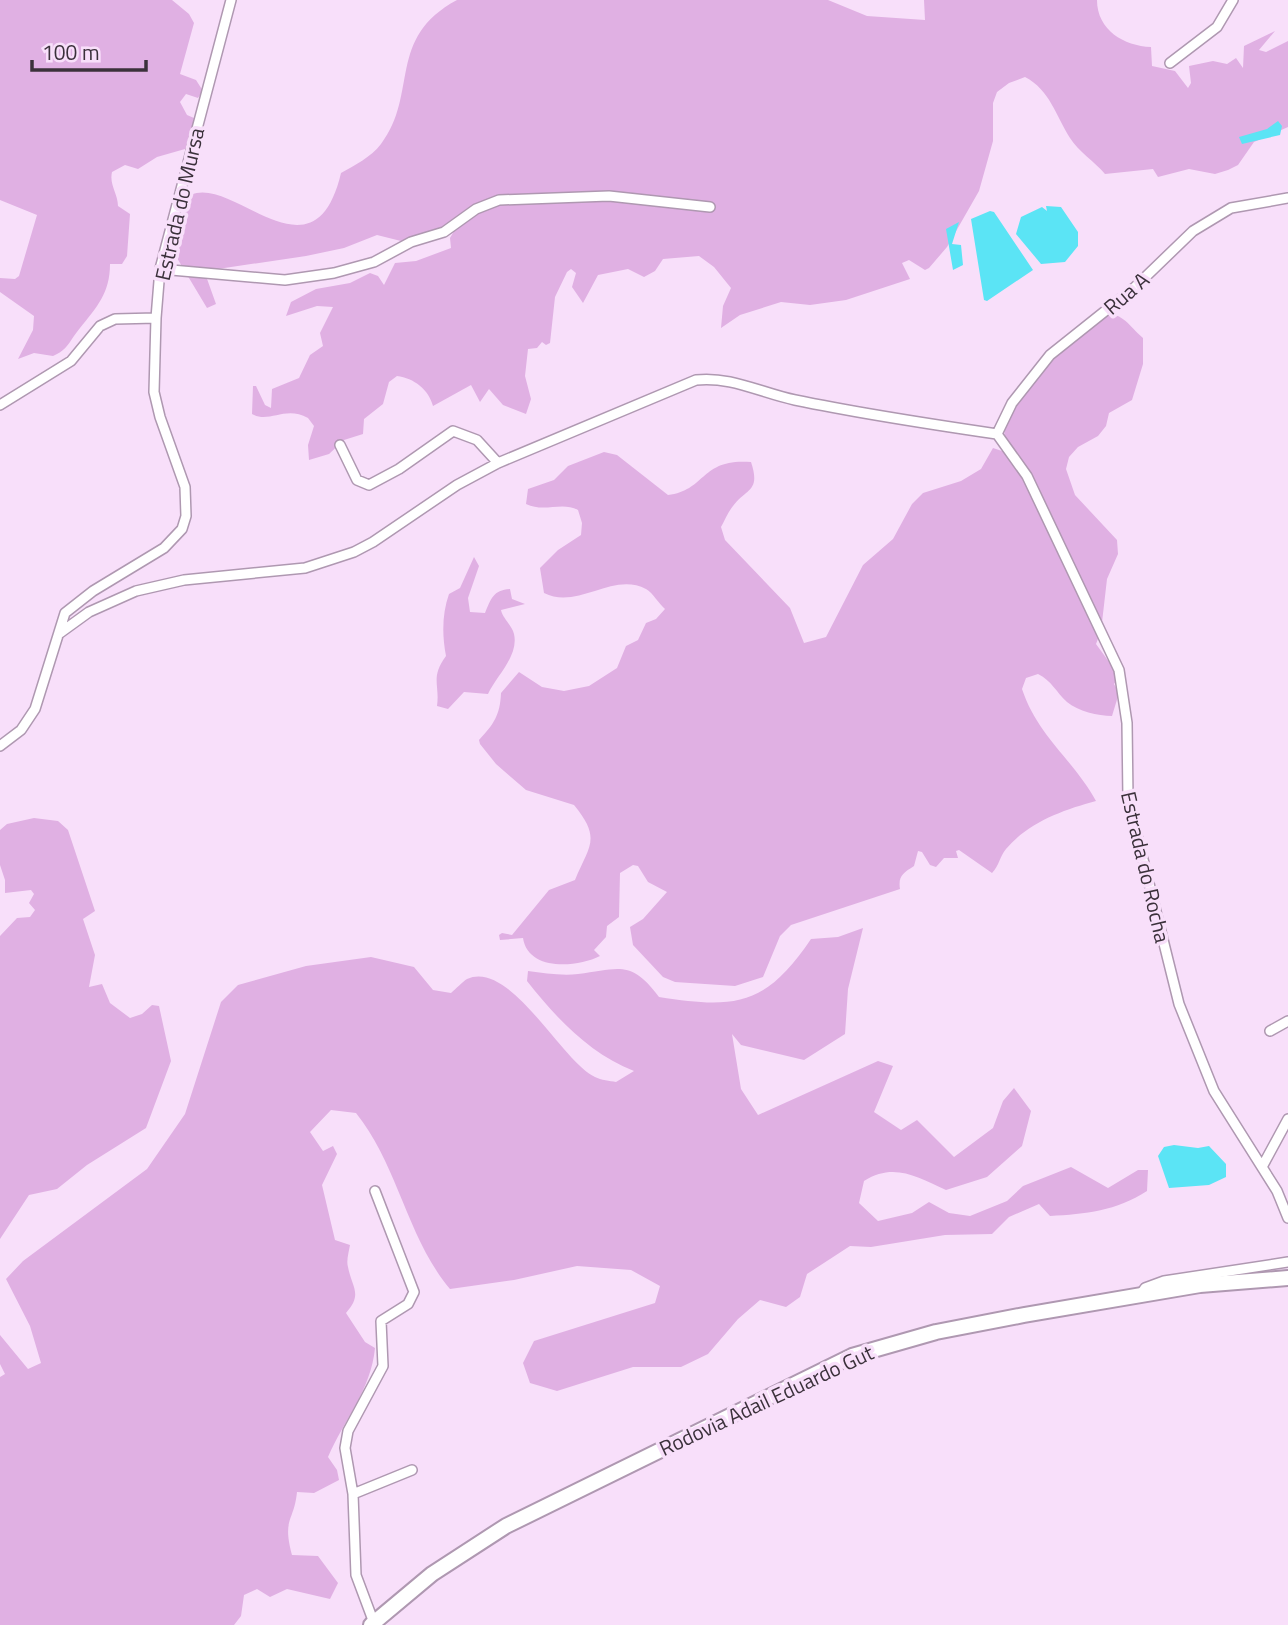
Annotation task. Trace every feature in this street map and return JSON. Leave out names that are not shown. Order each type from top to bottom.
[{"type":"main road","name":"Rodovia Adail Eduardo Gut","points":[[373,1624],[432,1574],[506,1526],[852,1356],[936,1332],[1200,1285],[1288,1278]]},
{"type":"street","name":"Estrada do Mursa","points":[[0,746],[21,730],[35,709],[60,633],[62,618],[69,608],[164,548],[181,529],[186,516],[185,487],[154,392],[160,269],[232,0]]},
{"type":"street","points":[[1170,64],[1221,24],[1233,0]]},
{"type":"street","points":[[160,269],[285,280],[334,273],[374,262],[411,242],[444,232],[475,209],[499,201],[609,196],[710,207]]},
{"type":"street","name":"Rua A","points":[[997,434],[1012,403],[1050,355],[1134,288],[1193,231],[1231,208],[1288,198]]},
{"type":"street","points":[[0,405],[71,361],[100,326],[108,322],[156,318]]},
{"type":"street","points":[[60,633],[89,612],[136,591],[184,580],[280,573],[328,562],[373,542],[457,485],[498,463],[682,385],[709,379],[722,379],[783,398],[835,409],[997,434]]},
{"type":"street","points":[[340,445],[357,480],[369,485],[382,480],[453,431],[477,439],[498,463]]},
{"type":"street","name":"Estrada do Rocha","points":[[997,434],[1027,476],[1119,670],[1127,723],[1128,799],[1179,1004],[1214,1091],[1262,1167],[1288,1218]]},
{"type":"street","points":[[1270,1031],[1288,1021]]},
{"type":"street","points":[[1262,1167],[1288,1119]]},
{"type":"street","points":[[373,1624],[356,1575],[353,1493],[346,1439],[383,1366],[381,1321],[408,1304],[414,1292],[375,1191]]},
{"type":"street","points":[[1140,1296],[1145,1288],[1164,1281],[1288,1262]]},
{"type":"street","points":[[353,1493],[412,1470]]},
{"type":"shaded area","points":[[0,0],[172,0],[189,14],[194,23],[180,74],[196,80],[203,91],[198,98],[186,94],[180,102],[187,115],[194,118],[189,145],[185,149],[157,157],[138,169],[125,165],[112,172],[118,206],[130,214],[127,256],[122,264],[110,264],[108,283],[97,306],[65,348],[53,356],[34,353],[18,359],[33,330],[34,316],[0,292],[0,278],[15,279],[19,276],[37,215],[0,200]]},
{"type":"shaded area","points":[[457,0],[828,0],[867,16],[925,20],[924,0],[1097,0],[1098,11],[1107,28],[1122,40],[1151,47],[1152,66],[1175,71],[1188,88],[1191,83],[1189,66],[1213,61],[1227,64],[1236,58],[1243,68],[1244,46],[1275,31],[1259,50],[1266,52],[1288,41],[1288,127],[1254,142],[1238,165],[1215,174],[1189,169],[1158,177],[1153,169],[1105,174],[1073,143],[1047,96],[1025,77],[1009,83],[997,92],[993,103],[993,141],[979,191],[947,247],[929,268],[925,270],[909,260],[902,263],[910,279],[846,300],[810,305],[781,302],[740,315],[721,328],[723,306],[731,288],[714,267],[699,256],[663,259],[655,271],[644,277],[628,269],[598,275],[583,303],[572,287],[576,273],[571,269],[555,297],[550,343],[546,345],[542,342],[537,348],[528,349],[525,376],[531,399],[526,414],[503,405],[489,389],[480,402],[471,385],[433,406],[420,386],[397,376],[389,382],[383,404],[364,419],[363,434],[344,440],[329,454],[309,460],[308,445],[314,426],[308,418],[292,413],[265,417],[252,414],[253,386],[256,386],[265,405],[271,408],[272,389],[299,378],[310,355],[323,346],[320,333],[333,307],[317,306],[286,316],[291,302],[316,289],[350,283],[370,273],[378,276],[384,285],[395,263],[416,261],[451,248],[450,238],[465,212],[445,229],[405,242],[377,235],[344,248],[211,270],[206,276],[216,304],[207,308],[174,253],[175,238],[191,195],[208,193],[293,225],[312,222],[329,206],[341,173],[368,157],[381,144],[399,106],[412,49],[435,15]]},
{"type":"shaded area","points":[[1103,313],[1121,318],[1143,338],[1143,364],[1132,400],[1109,413],[1106,426],[1098,436],[1078,447],[1069,457],[1066,469],[1075,495],[1117,540],[1118,554],[1107,579],[1101,631],[1096,644],[1120,677],[1114,684],[1119,693],[1112,716],[1077,708],[1038,674],[1026,678],[1022,689],[1037,721],[1096,801],[1059,813],[1025,831],[1006,849],[992,873],[959,850],[956,851],[958,858],[944,858],[936,867],[930,865],[922,852],[918,851],[914,866],[901,878],[900,889],[791,925],[780,936],[763,977],[735,986],[675,982],[663,977],[633,945],[630,927],[643,919],[667,892],[648,882],[638,866],[633,865],[620,873],[619,917],[607,926],[606,937],[594,950],[600,956],[579,963],[554,964],[534,956],[527,949],[523,938],[500,940],[499,935],[502,933],[512,935],[549,890],[575,880],[590,842],[588,826],[574,805],[526,790],[496,764],[480,744],[479,740],[498,713],[501,693],[519,672],[542,687],[564,691],[589,686],[617,668],[626,646],[638,640],[646,623],[656,619],[665,609],[649,591],[634,585],[621,584],[570,597],[544,593],[540,568],[558,550],[581,535],[582,523],[578,510],[526,504],[528,489],[554,480],[568,466],[604,452],[617,455],[668,495],[690,487],[722,465],[751,462],[753,484],[731,508],[721,527],[725,540],[790,608],[804,643],[826,637],[863,565],[893,539],[912,504],[923,493],[961,481],[981,469],[993,448],[1005,452],[1004,421],[1051,357]]},
{"type":"shaded area","points":[[474,557],[479,566],[468,598],[470,612],[485,613],[493,596],[510,589],[512,599],[525,604],[501,610],[513,631],[515,642],[510,658],[488,694],[464,692],[448,709],[437,706],[438,670],[446,656],[443,632],[445,609],[449,594],[460,588]]},
{"type":"shaded area","points":[[34,818],[58,821],[68,830],[95,911],[83,919],[95,955],[89,987],[102,984],[110,1003],[130,1018],[142,1014],[152,1005],[159,1006],[171,1061],[146,1128],[87,1165],[57,1189],[29,1195],[0,1239],[0,936],[17,918],[30,917],[35,910],[29,903],[34,894],[31,890],[5,893],[5,880],[0,865],[0,830],[7,824]]},
{"type":"shaded area","points":[[863,928],[848,989],[845,1034],[804,1060],[741,1045],[732,1034],[741,1089],[758,1115],[878,1061],[893,1066],[874,1112],[901,1130],[917,1120],[954,1157],[993,1128],[1003,1101],[1014,1088],[1031,1111],[1022,1146],[987,1177],[946,1190],[915,1176],[895,1172],[875,1175],[864,1181],[859,1203],[878,1221],[912,1213],[929,1202],[949,1213],[970,1216],[1007,1201],[1023,1186],[1071,1167],[1108,1188],[1138,1170],[1148,1170],[1147,1191],[1112,1207],[1076,1214],[1050,1216],[1039,1204],[1009,1217],[992,1234],[945,1235],[871,1247],[850,1246],[807,1274],[800,1297],[786,1307],[760,1300],[738,1319],[708,1354],[681,1367],[633,1367],[557,1391],[530,1383],[523,1363],[534,1341],[655,1303],[660,1286],[631,1270],[577,1266],[514,1280],[450,1289],[423,1247],[370,1133],[356,1113],[331,1110],[310,1132],[323,1151],[333,1146],[337,1154],[322,1185],[335,1240],[350,1245],[347,1265],[355,1296],[346,1313],[365,1342],[375,1348],[363,1391],[328,1457],[337,1470],[339,1480],[314,1493],[297,1492],[288,1527],[292,1555],[318,1556],[338,1583],[330,1599],[287,1589],[270,1597],[257,1589],[244,1595],[241,1616],[234,1625],[0,1625],[0,1377],[5,1374],[0,1364],[0,1335],[28,1369],[41,1363],[30,1326],[6,1279],[23,1261],[147,1169],[185,1114],[221,1002],[238,985],[306,966],[371,957],[414,967],[433,990],[451,993],[467,979],[483,977],[500,984],[518,997],[582,1068],[597,1078],[616,1082],[634,1071],[603,1055],[575,1034],[527,981],[528,971],[566,975],[623,969],[640,977],[659,997],[729,1002],[747,998],[779,978],[811,939],[838,937]]},
{"type":"water","points":[[1278,121],[1282,126],[1280,135],[1242,144],[1239,137],[1267,129]]},
{"type":"water","points":[[1046,206],[1061,207],[1078,232],[1078,246],[1065,262],[1041,264],[1016,234],[1021,217],[1042,207],[1047,211]]},
{"type":"water","points":[[990,211],[994,212],[1033,270],[987,301],[984,300],[971,219]]},
{"type":"water","points":[[959,222],[952,244],[961,245],[963,265],[953,270],[946,229]]},
{"type":"water","points":[[1174,1145],[1198,1148],[1209,1146],[1226,1164],[1226,1177],[1209,1185],[1169,1188],[1158,1156],[1164,1147]]}]
